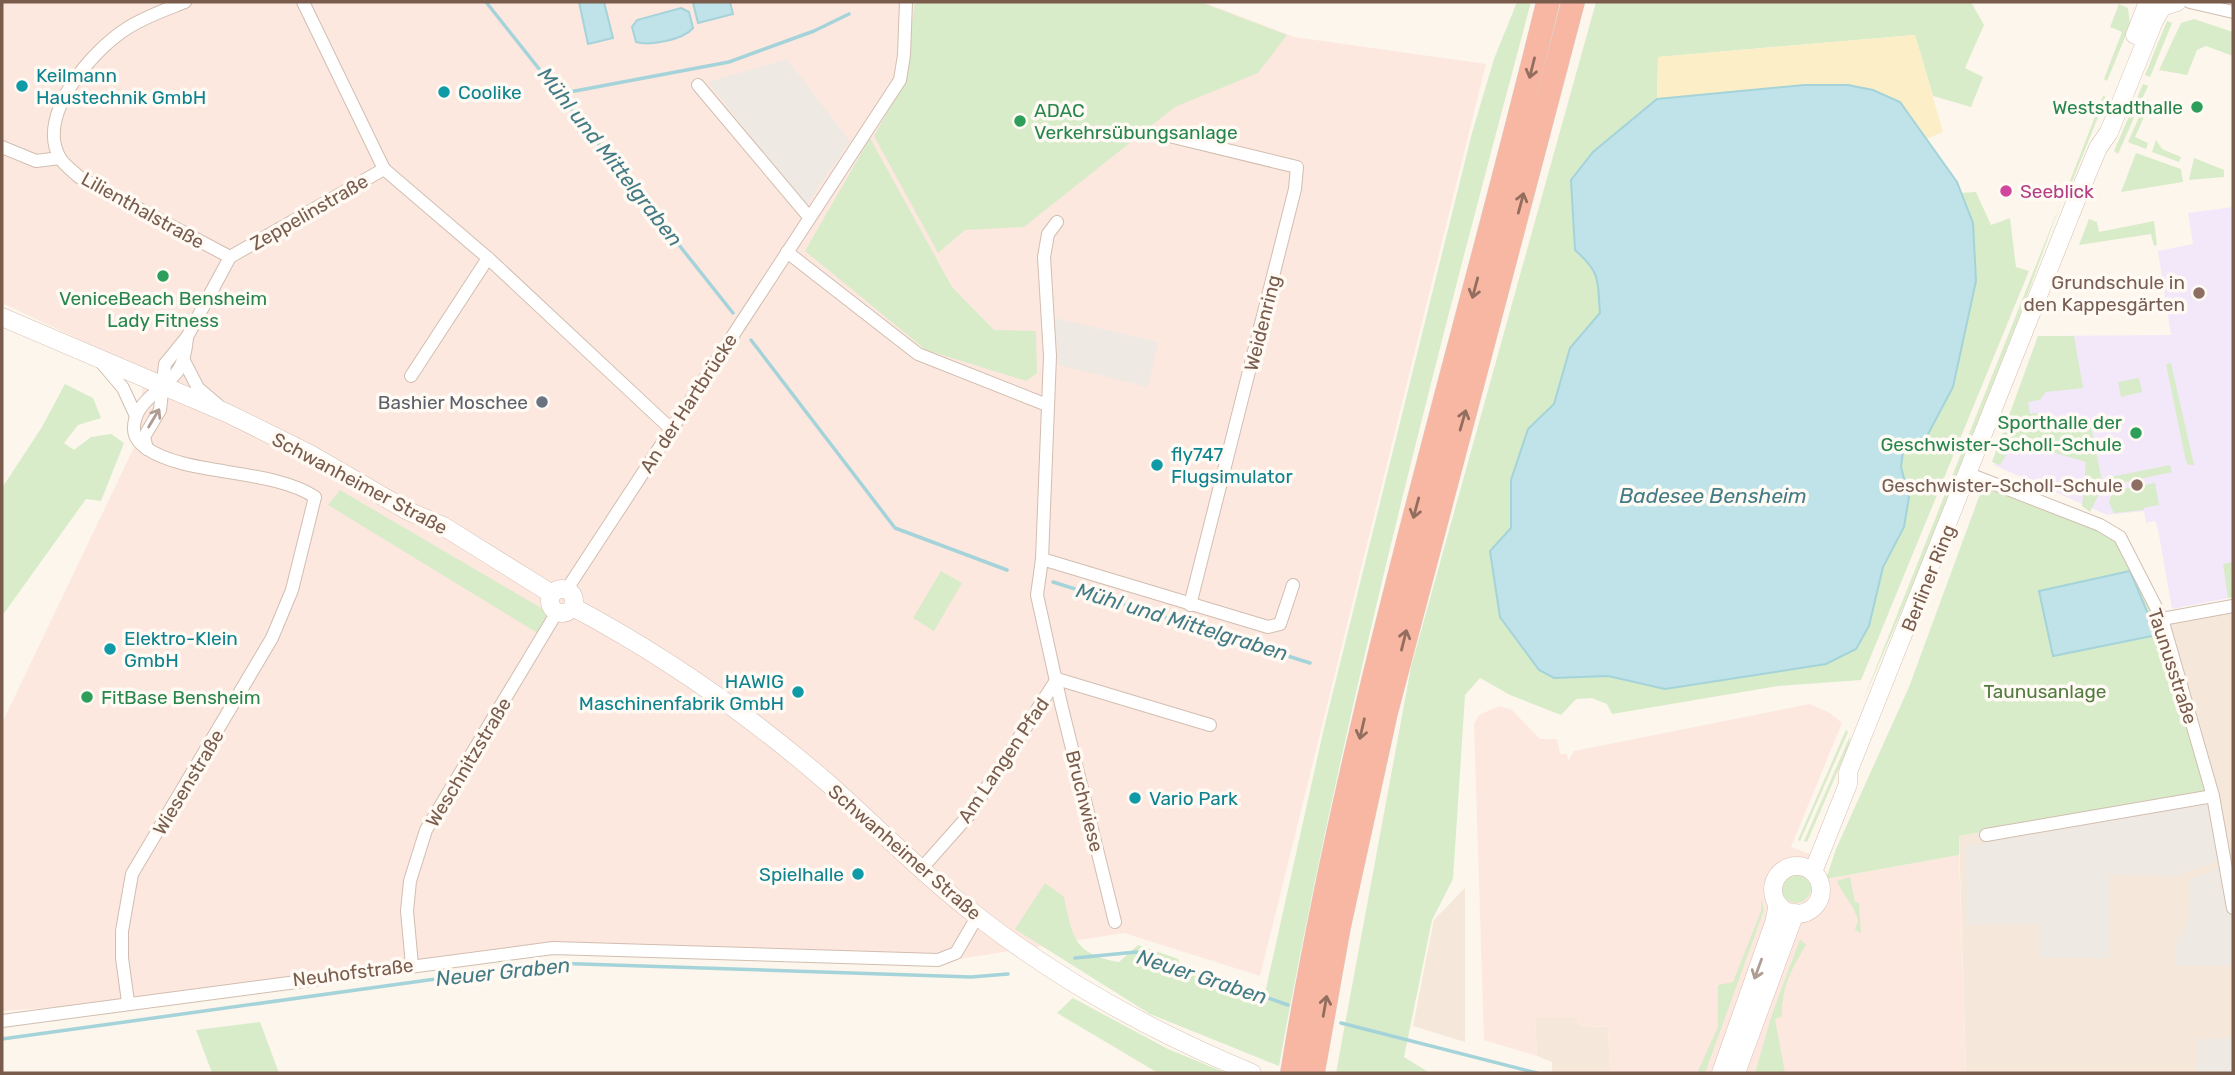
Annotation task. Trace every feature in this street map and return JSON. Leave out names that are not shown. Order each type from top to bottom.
[{"type":"highway","points":[[1292,1073],[1319,923],[1367,709],[1548,2]]},
{"type":"highway","points":[[1313,1073],[1339,927],[1389,700],[1573,2]]},
{"type":"main road","name":"Berliner Ring","points":[[1805,869],[1848,784],[1848,772],[2098,148],[2109,131],[2159,3]]},
{"type":"main road","name":"Schwanheimer Straße","points":[[2,317],[101,362],[229,414],[310,454],[408,511],[443,526],[682,672],[746,718],[829,784],[977,917],[1059,975],[1116,1010],[1184,1045],[1252,1073]]},
{"type":"main road","name":"Berliner Ring","points":[[1721,1073],[1774,923],[1778,904],[1774,896],[1775,880],[1787,868],[1805,869],[1820,885],[1818,901],[1809,910],[1795,913]]},
{"type":"main road","points":[[1736,1073],[1795,913],[1778,904]]},
{"type":"street","points":[[2,146],[36,161],[60,158],[55,134],[57,117],[65,96],[80,72],[125,29],[185,2]]},
{"type":"street","points":[[303,2],[384,169]]},
{"type":"street","name":"An der Hartbrücke","points":[[562,600],[809,216],[900,80],[906,2]]},
{"type":"street","points":[[2190,2],[2230,11]]},
{"type":"street","points":[[2213,2],[2230,11]]},
{"type":"street","points":[[698,85],[809,216]]},
{"type":"street","name":"Weidenring","points":[[1169,136],[1297,167],[1295,189],[1189,605]]},
{"type":"street","name":"Lilienthalstraße","points":[[60,158],[79,177],[230,257]]},
{"type":"street","name":"Zeppelinstraße","points":[[161,387],[165,364],[187,337],[230,257],[384,169],[488,258],[671,429]]},
{"type":"street","points":[[1057,222],[1048,234],[1044,257],[1050,356],[1042,559],[1189,605],[1275,628],[1280,624],[1293,585]]},
{"type":"street","points":[[787,252],[918,354],[1047,405]]},
{"type":"street","points":[[411,376],[488,258]]},
{"type":"street","name":"Zeppelinstraße","points":[[161,387],[177,372],[183,359],[187,337]]},
{"type":"street","points":[[183,359],[198,388],[229,414]]},
{"type":"street","points":[[101,362],[123,388],[136,416],[134,436],[147,449]]},
{"type":"street","points":[[136,416],[161,387]]},
{"type":"street","points":[[147,449],[144,437],[160,410],[161,387]]},
{"type":"street","name":"Wiesenstraße","points":[[128,1002],[122,958],[122,931],[132,874],[272,638],[292,590],[315,497],[286,485],[163,457],[147,449]]},
{"type":"street","name":"Taunusstraße","points":[[1969,474],[2100,525],[2120,537],[2162,619],[2213,796],[2233,908]]},
{"type":"street","name":"Am Langen Pfad","points":[[922,868],[969,815],[1057,679],[1037,595],[1042,559]]},
{"type":"street","name":"Weschnitzstraße","points":[[412,965],[407,911],[410,881],[426,830],[562,600]]},
{"type":"street","points":[[2162,619],[2233,606]]},
{"type":"street","points":[[1057,679],[1210,725]]},
{"type":"street","name":"Bruchwiese","points":[[1057,679],[1115,922]]},
{"type":"street","points":[[1986,835],[2213,796]]},
{"type":"street","name":"Neuhofstraße","points":[[2,1020],[553,948],[938,960],[956,953],[977,917]]},
{"type":"shaded area","points":[[2,2],[1203,2],[1294,37],[1486,64],[1260,976],[1124,933],[953,960],[552,943],[120,1003],[2,1011],[2,723],[138,439],[144,370],[2,303]]},
{"type":"shaded area","points":[[787,59],[850,141],[806,206],[708,82]]},
{"type":"shaded area","name":"Geschwister-Scholl-Schule","points":[[2233,207],[2233,597],[2172,609],[2158,529],[2155,521],[2146,523],[2144,511],[2107,515],[1994,465],[2038,336],[2171,335],[2158,251],[2193,244],[2188,213]]},
{"type":"shaded area","points":[[1055,318],[1158,342],[1148,387],[1058,365]]},
{"type":"shaded area","points":[[2233,602],[2233,1073],[1966,1073],[1959,836],[2206,792],[2157,617]]},
{"type":"shaded area","points":[[1810,704],[1830,713],[1842,723],[1791,847],[1813,855],[1827,879],[1959,855],[1966,1073],[1610,1073],[1608,1027],[1578,1026],[1577,1017],[1535,1017],[1537,1056],[1484,1040],[1474,724],[1479,715],[1499,706],[1512,710],[1540,739],[1557,739],[1560,754],[1567,754],[1568,761],[1574,751]]},
{"type":"shaded area","points":[[2208,803],[2219,861],[2174,876],[2109,875],[2110,958],[2039,958],[2038,924],[1966,925],[1965,846]]},
{"type":"shaded area","points":[[2221,867],[2233,933],[2233,966],[2176,966],[2176,941],[2188,923],[2190,879]]},
{"type":"shaded area","points":[[1465,888],[1465,1042],[1413,1026],[1434,920]]},
{"type":"shaded area","points":[[1535,1017],[1577,1017],[1578,1026],[1608,1027],[1610,1073],[1552,1073],[1552,1062],[1537,1056]]},
{"type":"shaded area","points":[[2233,1038],[2233,1073],[2198,1073],[2198,1039]]},
{"type":"green space","name":"ADAC Verkehrsübungsanlage","points":[[915,2],[1200,2],[1287,35],[1258,73],[1175,107],[1024,227],[965,230],[938,253],[874,136],[904,83]]},
{"type":"green space","points":[[1517,2],[1531,2],[1394,531],[1333,798],[1279,1066],[1150,1014],[1015,929],[1045,883],[1064,897],[1073,933],[1092,954],[1119,962],[1138,945],[1178,959],[1183,969],[1265,993],[1324,728],[1472,133],[1494,59]]},
{"type":"green space","points":[[1596,2],[1971,2],[1984,25],[1965,68],[1983,77],[1971,107],[1933,96],[1915,35],[1658,57],[1657,99],[1593,152],[1575,250],[1594,272],[1600,313],[1570,348],[1554,404],[1528,429],[1511,480],[1511,528],[1554,678],[1608,676],[1666,689],[1826,664],[1869,626],[1883,567],[1904,527],[1909,497],[1901,467],[1904,444],[1973,223],[1960,193],[1976,192],[1991,225],[2010,218],[2016,267],[2029,271],[1861,680],[1778,686],[1612,714],[1607,704],[1592,698],[1576,699],[1561,715],[1510,695],[1480,678],[1465,695],[1453,879],[1432,920],[1404,1057],[1430,1073],[1336,1073],[1411,667]]},
{"type":"green space","points":[[2119,4],[2128,8],[2130,25],[2107,81],[2104,79],[2122,32],[2110,27]]},
{"type":"green space","points":[[2194,19],[2233,32],[2233,56],[2206,46],[2197,50],[2187,75],[2159,70],[2181,23]]},
{"type":"green space","points":[[2167,21],[2172,23],[2150,77],[2145,75]]},
{"type":"green space","points":[[2143,84],[2148,86],[2118,154],[2114,151]]},
{"type":"green space","points":[[2103,96],[2106,97],[2070,187],[2068,186]]},
{"type":"green space","points":[[2147,99],[2165,113],[2148,108],[2135,137],[2148,143],[2146,149],[2128,142]]},
{"type":"green space","points":[[870,138],[952,287],[994,330],[1036,331],[1037,373],[1026,381],[926,350],[805,251]]},
{"type":"green space","points":[[2156,140],[2162,149],[2181,157],[2179,162],[2152,152]]},
{"type":"green space","points":[[2136,153],[2181,169],[2183,182],[2121,192]]},
{"type":"green space","points":[[2194,158],[2224,170],[2224,177],[2189,180]]},
{"type":"green space","points":[[2061,202],[2019,318],[1923,561],[1862,703]]},
{"type":"green space","points":[[2089,219],[2097,222],[2099,232],[2154,221],[2157,245],[2154,246],[2151,234],[2079,245]]},
{"type":"green space","points":[[2038,336],[2074,336],[2083,388],[2046,392],[2040,400],[2028,402],[2030,414],[2037,413],[2041,425],[2090,421],[2103,486],[2090,512],[2082,506],[2086,462],[2015,441],[2000,465],[1992,462]]},
{"type":"green space","points":[[2171,363],[2194,465],[2186,462],[2166,364]]},
{"type":"green space","points":[[2139,378],[2142,392],[2121,397],[2118,382]]},
{"type":"green space","points":[[65,384],[93,398],[101,418],[78,425],[64,443],[74,450],[91,437],[111,434],[124,443],[101,501],[86,499],[2,616],[2,488],[42,427]]},
{"type":"green space","points":[[2170,465],[2172,472],[2108,486],[2105,478]]},
{"type":"green space","points":[[2155,483],[2159,505],[2144,510],[2114,513],[2109,503],[2112,491]]},
{"type":"green space","name":"Taunusanlage","points":[[1983,486],[2120,537],[2153,602],[2206,792],[1959,836],[1959,855],[1826,879],[1836,849],[1909,687]]},
{"type":"green space","points":[[340,490],[543,609],[546,616],[539,634],[328,505]]},
{"type":"green space","points":[[2233,562],[2233,597],[2228,598],[2223,564]]},
{"type":"green space","points":[[941,571],[962,583],[934,631],[913,618]]},
{"type":"green space","points":[[1846,730],[1848,732],[1800,841],[1798,840]]},
{"type":"green space","points":[[1850,736],[1849,745],[1807,842],[1804,841]]},
{"type":"green space","points":[[1796,873],[1807,877],[1811,888],[1807,899],[1796,903],[1785,899],[1781,888],[1785,877]]},
{"type":"green space","points":[[1850,877],[1855,902],[1859,903],[1861,933],[1855,930],[1858,921],[1856,915],[1837,881]]},
{"type":"green space","points":[[1761,898],[1764,910],[1705,1073],[1697,1073],[1718,1027],[1718,985],[1733,982],[1761,911]]},
{"type":"green space","points":[[1800,939],[1806,945],[1788,979],[1783,996],[1782,1016],[1775,1019],[1785,1073],[1755,1073],[1772,1014]]},
{"type":"green space","points":[[1073,998],[1168,1049],[1226,1073],[1158,1073],[1057,1013]]},
{"type":"green space","points":[[260,1022],[279,1073],[212,1073],[196,1030]]},
{"type":"sand","points":[[1915,35],[1943,132],[1926,139],[1900,102],[1804,85],[1657,99],[1658,57]]},
{"type":"water","points":[[579,2],[604,2],[613,38],[588,44]]},
{"type":"water","points":[[730,2],[733,14],[698,23],[693,3]]},
{"type":"water","points":[[681,8],[689,12],[693,28],[688,32],[666,41],[636,42],[632,27],[637,20]]},
{"type":"water","name":"Badesee Bensheim","points":[[1804,85],[1848,85],[1873,90],[1900,102],[1957,182],[1973,223],[1976,281],[1953,387],[1927,436],[1904,444],[1901,467],[1909,497],[1904,527],[1883,567],[1869,626],[1856,649],[1826,664],[1665,689],[1608,676],[1554,678],[1539,670],[1500,617],[1490,551],[1511,528],[1511,480],[1528,429],[1554,404],[1570,348],[1600,313],[1594,272],[1575,250],[1571,180],[1593,152],[1657,99]]},
{"type":"water","points":[[2130,571],[2157,635],[2053,656],[2039,591]]},
{"type":"waterway","name":"Mühl und Mittelgraben","points":[[486,2],[733,313]]},
{"type":"waterway","points":[[559,94],[729,62],[814,31],[849,14]]},
{"type":"waterway","name":"Mühl und Mittelgraben","points":[[751,340],[895,528],[1007,570]]},
{"type":"waterway","name":"Mühl und Mittelgraben","points":[[1053,582],[1310,663]]},
{"type":"waterway","name":"Neuer Graben","points":[[1075,958],[1136,952],[1288,1005]]},
{"type":"waterway","name":"Neuer Graben","points":[[2,1039],[551,963],[971,977],[1008,974]]},
{"type":"waterway","name":"Neuer Graben","points":[[1341,1023],[1537,1073]]},
{"type":"place","name":"Keilmann Haustechnik GmbH","points":[[22,86]]},
{"type":"place","name":"Coolike","points":[[444,92]]},
{"type":"place","name":"Weststadthalle","points":[[2197,107]]},
{"type":"place","name":"ADAC Verkehrsübungsanlage","points":[[1020,121]]},
{"type":"place","name":"Seeblick","points":[[2006,191]]},
{"type":"place","name":"VeniceBeach Bensheim Lady Fitness","points":[[163,276]]},
{"type":"place","name":"Grundschule in den Kappesgärten","points":[[2199,293]]},
{"type":"place","name":"Bashier Moschee","points":[[542,402]]},
{"type":"place","name":"Sporthalle der Geschwister-Scholl-Schule","points":[[2136,433]]},
{"type":"place","name":"fly747 Flugsimulator","points":[[1157,465]]},
{"type":"place","name":"Geschwister-Scholl-Schule","points":[[2137,485]]},
{"type":"place","name":"Elektro-Klein GmbH","points":[[110,649]]},
{"type":"place","name":"HAWIG Maschinenfabrik GmbH","points":[[798,692]]},
{"type":"place","name":"FitBase Bensheim","points":[[87,697]]},
{"type":"place","name":"Vario Park","points":[[1135,798]]},
{"type":"place","name":"Spielhalle","points":[[858,874]]}]
